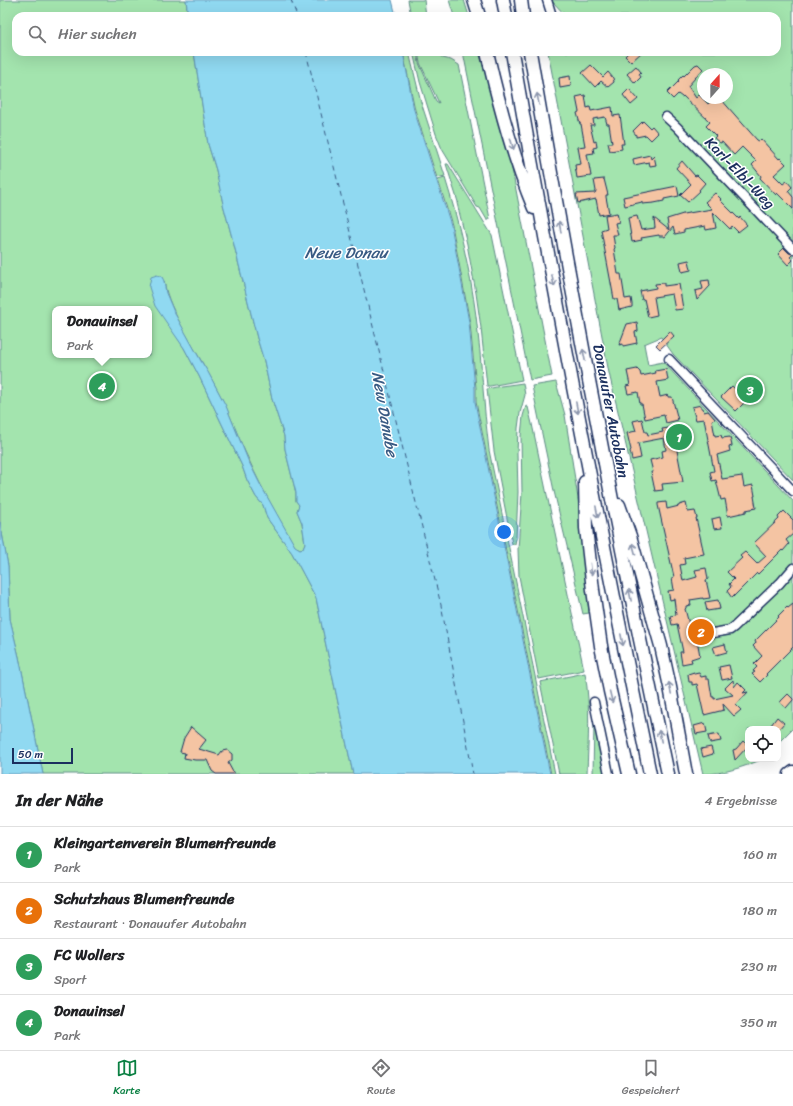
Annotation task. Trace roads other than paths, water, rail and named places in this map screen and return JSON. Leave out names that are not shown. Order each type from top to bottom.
[{"type":"highway","points":[[474,0],[478,12]]},
{"type":"highway","points":[[478,0],[479,12]]},
{"type":"highway","points":[[503,0],[505,12]]},
{"type":"highway","points":[[520,0],[522,12]]},
{"type":"highway","points":[[488,56],[522,177],[543,229]]},
{"type":"highway","points":[[513,56],[543,229],[584,446],[650,774]]},
{"type":"highway","name":"Donauufer Autobahn","points":[[531,56],[561,233],[606,470],[668,774]]},
{"type":"highway","points":[[584,446],[586,528],[593,590],[601,646],[629,774]]},
{"type":"highway","points":[[606,470],[630,536],[661,646],[686,774]]},
{"type":"main road","points":[[789,774],[793,770]]},
{"type":"lane","points":[[547,0],[551,12]]},
{"type":"lane","name":"Karl-Elbl-Weg","points":[[666,116],[793,249]]},
{"type":"lane","points":[[669,359],[793,491]]},
{"type":"lane","points":[[713,633],[730,630],[734,627],[780,583],[793,568]]},
{"type":"lane","points":[[594,702],[609,774]]},
{"type":"water","points":[[186,0],[392,0],[395,12],[188,12]]},
{"type":"water","name":"Neue Donau","points":[[195,56],[404,56],[414,110],[451,225],[469,322],[475,402],[550,774],[353,774],[316,598],[292,553],[267,518],[263,505],[256,497],[247,480],[242,466],[199,376],[184,348],[155,306],[149,287],[151,277],[157,275],[162,277],[166,293],[174,312],[226,406],[248,460],[260,484],[295,546],[300,549],[303,548],[305,543],[302,523],[297,511],[299,505],[296,501],[296,493],[285,449],[284,436],[272,399],[264,361],[223,204],[216,170],[208,144]]},
{"type":"water","points":[[0,522],[8,566],[10,619],[43,774],[0,774]]},
{"type":"place","name":"Donauinsel","points":[[102,386]]},
{"type":"place","name":"FC Wollers","points":[[750,390]]},
{"type":"place","name":"Kleingartenverein Blumenfreunde","points":[[679,437]]},
{"type":"place","name":"Schutzhaus Blumenfreunde","points":[[701,632]]},
{"type":"water label","name":"New Danube","points":[[385,414]]}]
